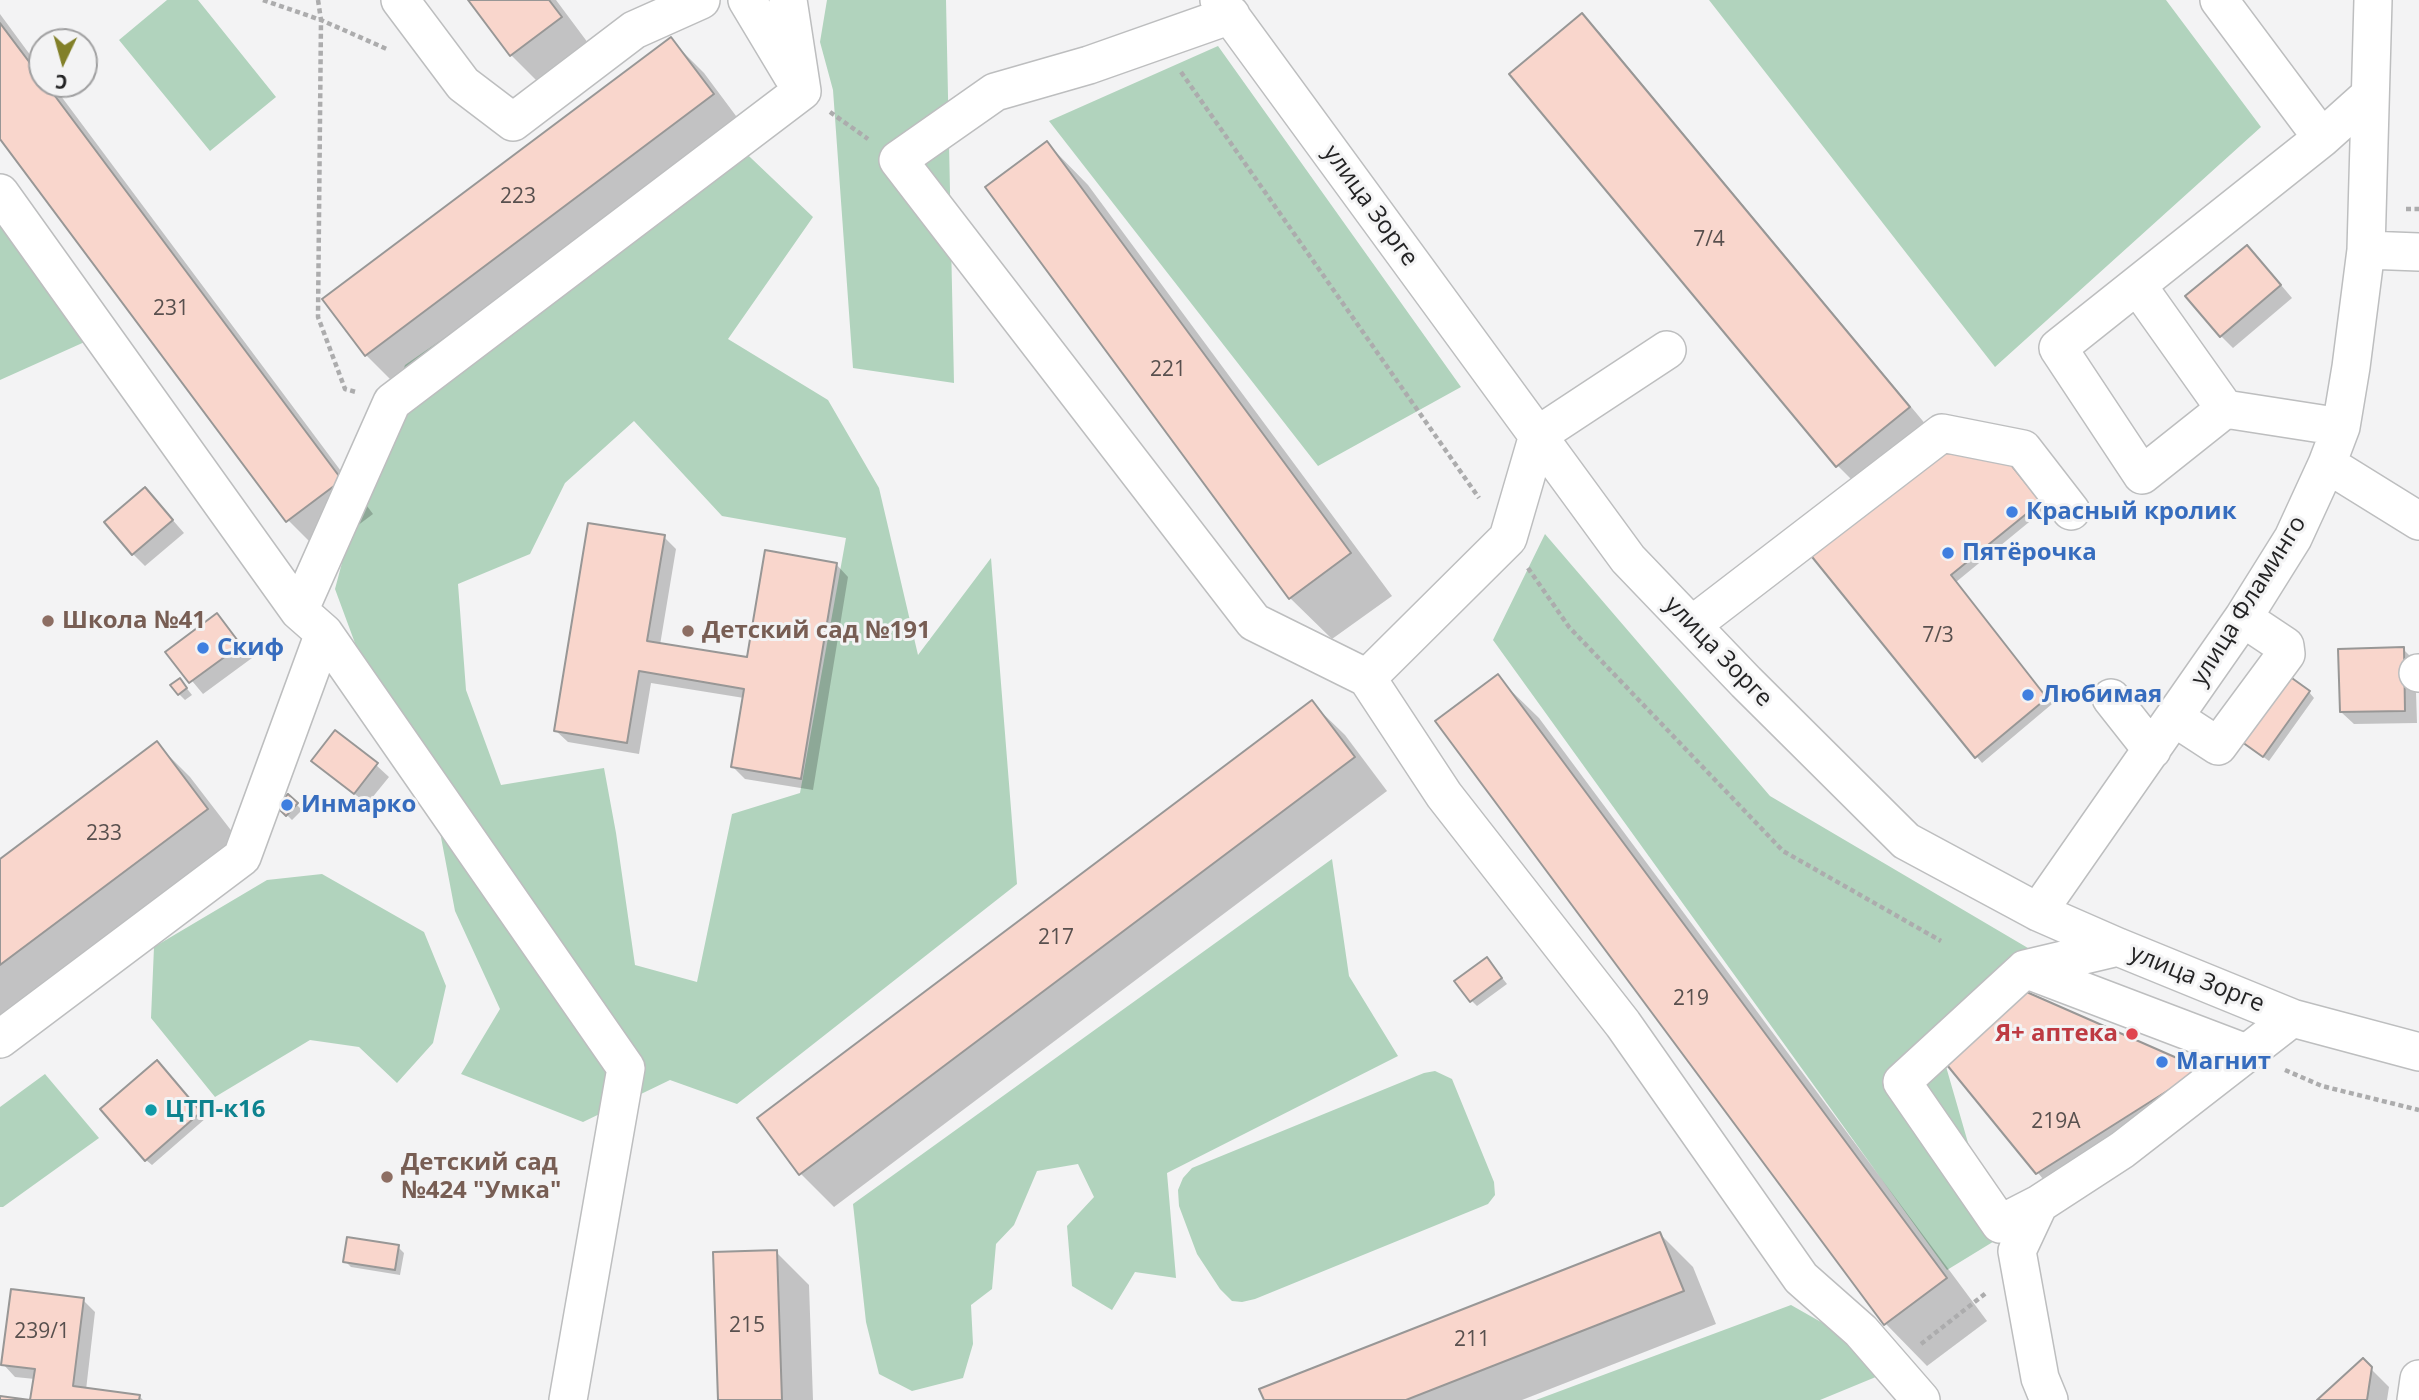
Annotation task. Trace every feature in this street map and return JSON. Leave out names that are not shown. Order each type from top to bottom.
[{"type":"street","points":[[400,0],[463,84],[513,122],[634,30],[701,0]]},
{"type":"street","points":[[747,0],[802,91]]},
{"type":"street","points":[[788,0],[802,91]]},
{"type":"street","points":[[2219,0],[2322,138]]},
{"type":"street","name":"улица Фламинго","points":[[2038,912],[2243,618],[2293,537],[2341,428],[2366,250],[2373,0]]},
{"type":"street","points":[[1225,8],[1088,65],[995,92],[898,160],[1254,622],[1367,678],[1444,795],[1623,1024],[1801,1278],[1861,1331],[1921,1400]]},
{"type":"street","name":"улица Зорге","points":[[1225,8],[1628,559],[1746,682],[1906,841],[2038,912],[2118,947],[2292,1018],[2419,1052]]},
{"type":"street","points":[[0,1039],[242,856],[311,622],[392,402],[802,91]]},
{"type":"street","points":[[2225,409],[2143,475],[2058,348],[2322,138],[2370,95]]},
{"type":"street","points":[[0,193],[311,622],[626,1069],[568,1400]]},
{"type":"street","points":[[2366,250],[2419,252]]},
{"type":"street","points":[[2137,285],[2225,409],[2341,428]]},
{"type":"street","points":[[1367,678],[1508,538],[1538,435],[1667,350]]},
{"type":"street","points":[[1692,625],[1942,433],[2023,449],[2071,511]]},
{"type":"street","points":[[2327,464],[2419,522]]},
{"type":"street","points":[[2175,718],[2218,746],[2286,654],[2285,646],[2243,618]]},
{"type":"street","points":[[2111,698],[2152,750]]},
{"type":"street","points":[[2118,947],[2025,969],[1902,1082],[2000,1224],[2039,1204],[2122,1150],[2292,1018]]},
{"type":"street","points":[[2025,969],[2246,1053]]},
{"type":"street","points":[[2039,1204],[2017,1251],[2040,1378],[2049,1400]]},
{"type":"street","points":[[2416,1400],[2419,1379]]},
{"type":"path","points":[[263,0],[321,20],[392,52]]},
{"type":"path","points":[[318,0],[321,20],[318,317],[345,389],[392,402]]},
{"type":"path","points":[[802,91],[898,160]]},
{"type":"path","points":[[2246,1053],[2322,1086],[2419,1110]]},
{"type":"path","points":[[1892,1367],[2020,1266]]},
{"type":"green space","points":[[167,0],[198,0],[276,97],[210,151],[119,40]]},
{"type":"green space","points":[[827,0],[946,0],[954,383],[853,368],[833,90],[820,42]]},
{"type":"green space","points":[[1709,0],[2166,0],[2261,127],[1995,367]]},
{"type":"green space","points":[[1218,46],[1461,387],[1318,466],[1049,121]]},
{"type":"green space","points":[[731,139],[813,217],[728,339],[828,400],[879,488],[918,655],[991,558],[1017,884],[737,1104],[670,1080],[583,1122],[461,1074],[500,1009],[455,911],[440,832],[390,738],[335,589],[361,491],[405,365]],"holes":[[[634,421],[722,516],[846,538],[800,793],[732,814],[697,982],[635,965],[604,768],[501,785],[466,690],[458,584],[530,554],[565,483]]]},
{"type":"green space","points":[[0,222],[89,340],[0,380]]},
{"type":"green space","points":[[1545,534],[1770,796],[2050,961],[1945,1063],[1996,1240],[1947,1270],[1493,640]]},
{"type":"green space","points":[[1332,859],[1349,976],[1398,1056],[1167,1173],[1176,1278],[1135,1272],[1112,1310],[1072,1286],[1067,1226],[1094,1197],[1078,1164],[1037,1171],[1014,1225],[996,1244],[992,1289],[971,1305],[973,1344],[963,1378],[912,1391],[879,1374],[866,1322],[853,1204]]},
{"type":"green space","points":[[322,874],[424,932],[446,986],[433,1043],[397,1083],[359,1047],[310,1040],[215,1097],[151,1018],[154,947],[267,880]]},
{"type":"green space","points":[[1435,1071],[1452,1079],[1494,1182],[1495,1195],[1488,1204],[1255,1299],[1232,1301],[1220,1289],[1197,1254],[1179,1206],[1178,1190],[1183,1178],[1192,1168],[1424,1073]]},
{"type":"green space","points":[[45,1074],[99,1138],[0,1207],[0,1107]]},
{"type":"green space","points":[[1791,1305],[1900,1367],[1820,1400],[1536,1400]]},
{"type":"building","points":[[468,0],[549,0],[562,17],[510,56]]},
{"type":"building","points":[[1582,13],[1910,407],[1836,467],[1509,74]]},
{"type":"building","points":[[0,23],[28,60],[28,98],[56,98],[342,480],[286,522],[0,139]]},
{"type":"building","points":[[671,37],[714,94],[365,356],[322,299]]},
{"type":"building","points":[[1047,141],[1351,553],[1289,599],[985,187]]},
{"type":"building","points":[[2247,245],[2281,285],[2220,337],[2185,296]]},
{"type":"building","points":[[1921,452],[2004,456],[2041,502],[1951,575],[2047,698],[1975,758],[1804,547]]},
{"type":"building","points":[[145,487],[173,520],[132,555],[104,522]]},
{"type":"building","points":[[588,523],[665,535],[647,641],[747,657],[765,550],[837,563],[801,779],[731,767],[744,689],[639,671],[627,743],[554,731]]},
{"type":"building","name":"Скиф","points":[[217,613],[241,645],[189,683],[165,652]]},
{"type":"building","points":[[2404,647],[2405,711],[2340,712],[2338,649]]},
{"type":"building","points":[[2282,671],[2310,691],[2263,757],[2235,737]]},
{"type":"building","points":[[1498,674],[1947,1278],[1884,1325],[1435,721]]},
{"type":"building","points":[[180,678],[187,688],[178,695],[170,685]]},
{"type":"building","points":[[1312,700],[1355,757],[799,1175],[757,1118]]},
{"type":"building","points":[[335,730],[378,763],[354,794],[311,761]]},
{"type":"building","points":[[157,741],[208,809],[0,965],[0,859]]},
{"type":"building","name":"Инмарко","points":[[288,794],[298,803],[286,816],[276,806]]},
{"type":"building","points":[[1487,957],[1502,978],[1470,1002],[1454,981]]},
{"type":"building","points":[[2022,990],[2202,1069],[2036,1174],[1947,1065]]},
{"type":"building","name":"ЦТП-к16","points":[[157,1060],[201,1112],[145,1161],[100,1109]]},
{"type":"building","points":[[1660,1232],[1684,1291],[1406,1400],[1264,1400],[1259,1389]]},
{"type":"building","points":[[347,1237],[399,1245],[395,1270],[343,1262]]},
{"type":"building","points":[[777,1250],[782,1400],[718,1400],[713,1252]]},
{"type":"building","points":[[11,1289],[84,1298],[73,1386],[140,1395],[139,1400],[30,1400],[35,1369],[1,1365]]},
{"type":"building","points":[[2363,1358],[2372,1367],[2367,1400],[2317,1400]]},
{"type":"building","points":[[0,1396],[30,1400],[0,1400]]},
{"type":"place","name":"Красный кролик","points":[[2012,512]]},
{"type":"place","name":"Пятёрочка","points":[[1948,553]]},
{"type":"place","name":"Школа №41","points":[[48,621]]},
{"type":"place","name":"Детский сад №191","points":[[688,631]]},
{"type":"place","name":"Скиф","points":[[203,648]]},
{"type":"place","name":"Любимая","points":[[2028,695]]},
{"type":"place","name":"Инмарко","points":[[287,805]]},
{"type":"place","name":"Я+ аптека","points":[[2132,1034]]},
{"type":"place","name":"Магнит","points":[[2162,1062]]},
{"type":"place","name":"ЦТП-к16","points":[[151,1110]]},
{"type":"place","name":"Детский сад №424 \"Умка\"","points":[[387,1177]]}]
